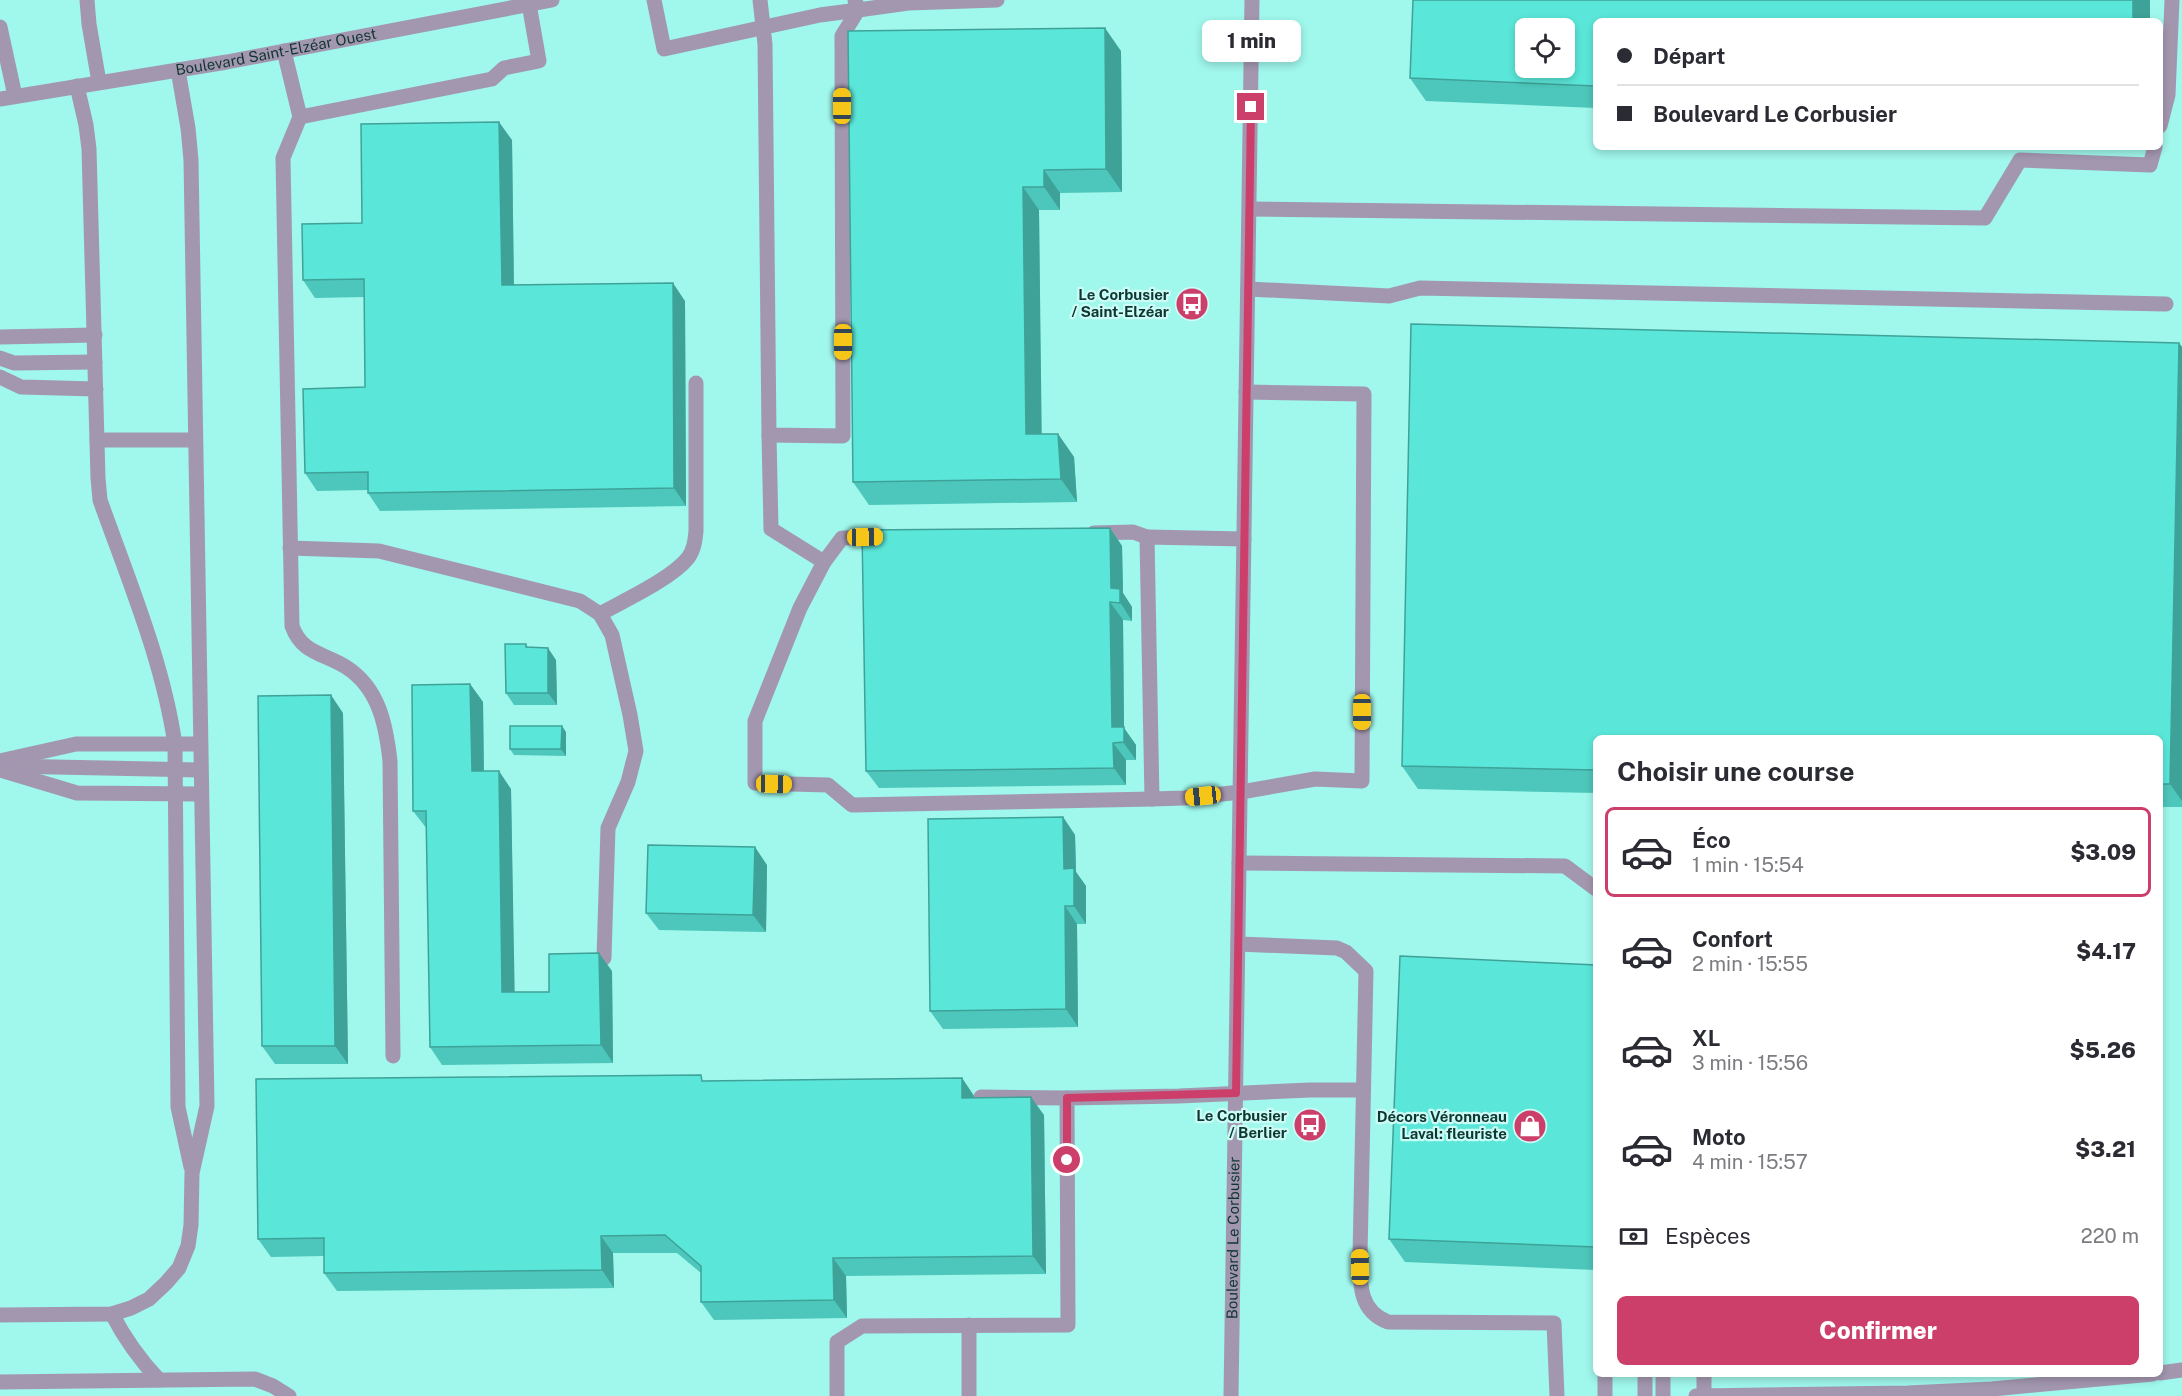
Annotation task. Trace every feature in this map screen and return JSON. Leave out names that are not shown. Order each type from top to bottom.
[{"type":"street","points":[[87,0],[88,24],[99,82]]},
{"type":"street","name":"Boulevard Saint-Elzéar Ouest","points":[[7,98],[284,51],[552,0]]},
{"type":"street","points":[[654,0],[664,49],[764,29],[856,5],[997,0]]},
{"type":"street","points":[[760,0],[764,29],[771,529],[824,562]]},
{"type":"street","name":"Boulevard Le Corbusier","points":[[1231,1396],[1252,0]]},
{"type":"street","points":[[2163,114],[2168,95],[2172,0]]},
{"type":"street","points":[[300,117],[492,79],[504,68],[539,61],[529,4]]},
{"type":"street","points":[[769,435],[843,436],[842,36],[856,5]]},
{"type":"street","points":[[0,27],[7,98]]},
{"type":"street","points":[[284,51],[300,117],[283,158],[292,626],[295,635],[310,651],[347,668],[366,684],[379,708],[387,736],[390,761],[393,1056]]},
{"type":"street","points":[[0,1315],[112,1314],[131,1308],[149,1299],[179,1268],[190,1236],[192,1173],[207,1106],[191,160],[178,70]]},
{"type":"street","points":[[77,86],[89,149],[100,500],[154,656],[165,693],[175,745],[178,1107],[192,1173]]},
{"type":"street","points":[[1250,209],[1985,218],[2020,160],[2150,165],[2154,150]]},
{"type":"street","points":[[1248,289],[1389,296],[1420,288],[2166,304]]},
{"type":"street","points":[[0,337],[94,335]]},
{"type":"street","points":[[0,358],[14,363],[95,362]]},
{"type":"street","points":[[0,377],[21,387],[96,389]]},
{"type":"street","points":[[600,614],[670,574],[688,558],[693,550],[696,531],[696,383]]},
{"type":"street","points":[[900,537],[842,538],[824,562],[800,608],[755,721],[755,783],[828,785],[852,804],[1184,798],[1241,792],[1315,779],[1362,781],[1364,394],[1246,392]]},
{"type":"street","points":[[97,440],[195,440]]},
{"type":"street","points":[[1075,533],[1133,532],[1147,537],[1244,539]]},
{"type":"street","points":[[1147,537],[1152,799]]},
{"type":"street","points":[[290,548],[379,551],[580,601],[600,614],[612,635],[636,752],[631,775],[608,828],[604,958]]},
{"type":"street","points":[[0,763],[76,744],[200,744]]},
{"type":"street","points":[[0,763],[200,770]]},
{"type":"street","points":[[0,770],[77,793],[201,794]]},
{"type":"street","points":[[1239,863],[1565,866],[1593,888]]},
{"type":"street","points":[[1238,944],[1337,948],[1346,952],[1366,971],[1360,1255],[1360,1279],[1366,1307],[1372,1315],[1388,1322],[1554,1323],[1557,1396]]},
{"type":"street","points":[[981,1097],[1067,1098],[1310,1089],[1363,1090]]},
{"type":"street","points":[[837,1396],[837,1342],[862,1326],[1068,1325],[1067,1098]]},
{"type":"street","points":[[112,1314],[135,1355],[159,1380]]},
{"type":"street","points":[[969,1325],[969,1396]]},
{"type":"street","points":[[2163,1373],[2182,1370]]},
{"type":"street","points":[[1605,1377],[1605,1396]]},
{"type":"street","points":[[1645,1377],[1645,1396]]},
{"type":"street","points":[[1663,1377],[1663,1396]]},
{"type":"street","points":[[1704,1377],[1704,1396]]},
{"type":"street","points":[[1696,1396],[1908,1395],[2125,1377]]},
{"type":"street","points":[[0,1382],[255,1379],[289,1396]]},
{"type":"building","points":[[1413,0],[2133,0],[2133,18],[1593,18],[1593,86],[1410,78]]},
{"type":"building","points":[[1105,28],[1106,169],[1044,170],[1044,187],[1023,187],[1026,434],[1058,434],[1061,479],[853,482],[848,31]]},
{"type":"building","points":[[499,122],[502,285],[673,283],[674,488],[368,493],[368,472],[305,473],[303,389],[365,387],[364,279],[303,280],[302,224],[362,223],[361,124]]},
{"type":"building","points":[[1411,324],[2179,343],[2170,784],[2163,784],[2163,735],[1593,735],[1593,770],[1402,766]]},
{"type":"building","points":[[1110,528],[1111,588],[1120,589],[1120,603],[1110,602],[1112,727],[1124,727],[1124,742],[1113,743],[1114,768],[866,771],[862,530]]},
{"type":"building","points":[[505,644],[526,644],[526,647],[548,648],[548,693],[506,693]]},
{"type":"building","points":[[470,684],[472,771],[499,771],[502,992],[549,992],[549,954],[599,953],[601,1045],[430,1047],[426,811],[413,811],[412,685]]},
{"type":"building","points":[[331,695],[335,1046],[262,1046],[258,696]]},
{"type":"building","points":[[510,726],[562,726],[561,749],[510,749]]},
{"type":"building","points":[[1063,817],[1064,869],[1074,868],[1074,906],[1065,906],[1066,1009],[930,1011],[928,819]]},
{"type":"building","points":[[648,845],[755,847],[753,915],[646,913]]},
{"type":"building","points":[[1400,956],[1593,965],[1593,1247],[1389,1239]]},
{"type":"building","points":[[701,1075],[702,1081],[962,1078],[962,1098],[1031,1097],[1033,1256],[833,1258],[834,1300],[701,1302],[701,1266],[665,1235],[601,1236],[602,1270],[324,1273],[324,1238],[258,1239],[256,1079]]},
{"type":"place","name":"Le Corbusier / Saint-Elzéar","points":[[1192,304]]},
{"type":"place","name":"Le Corbusier / Berlier","points":[[1310,1125]]},
{"type":"place","name":"Décors Véronneau Laval: fleuriste","points":[[1530,1126]]},
{"type":"route","points":[[1067,1160],[1067,1098],[1236,1093],[1251,107]]}]
